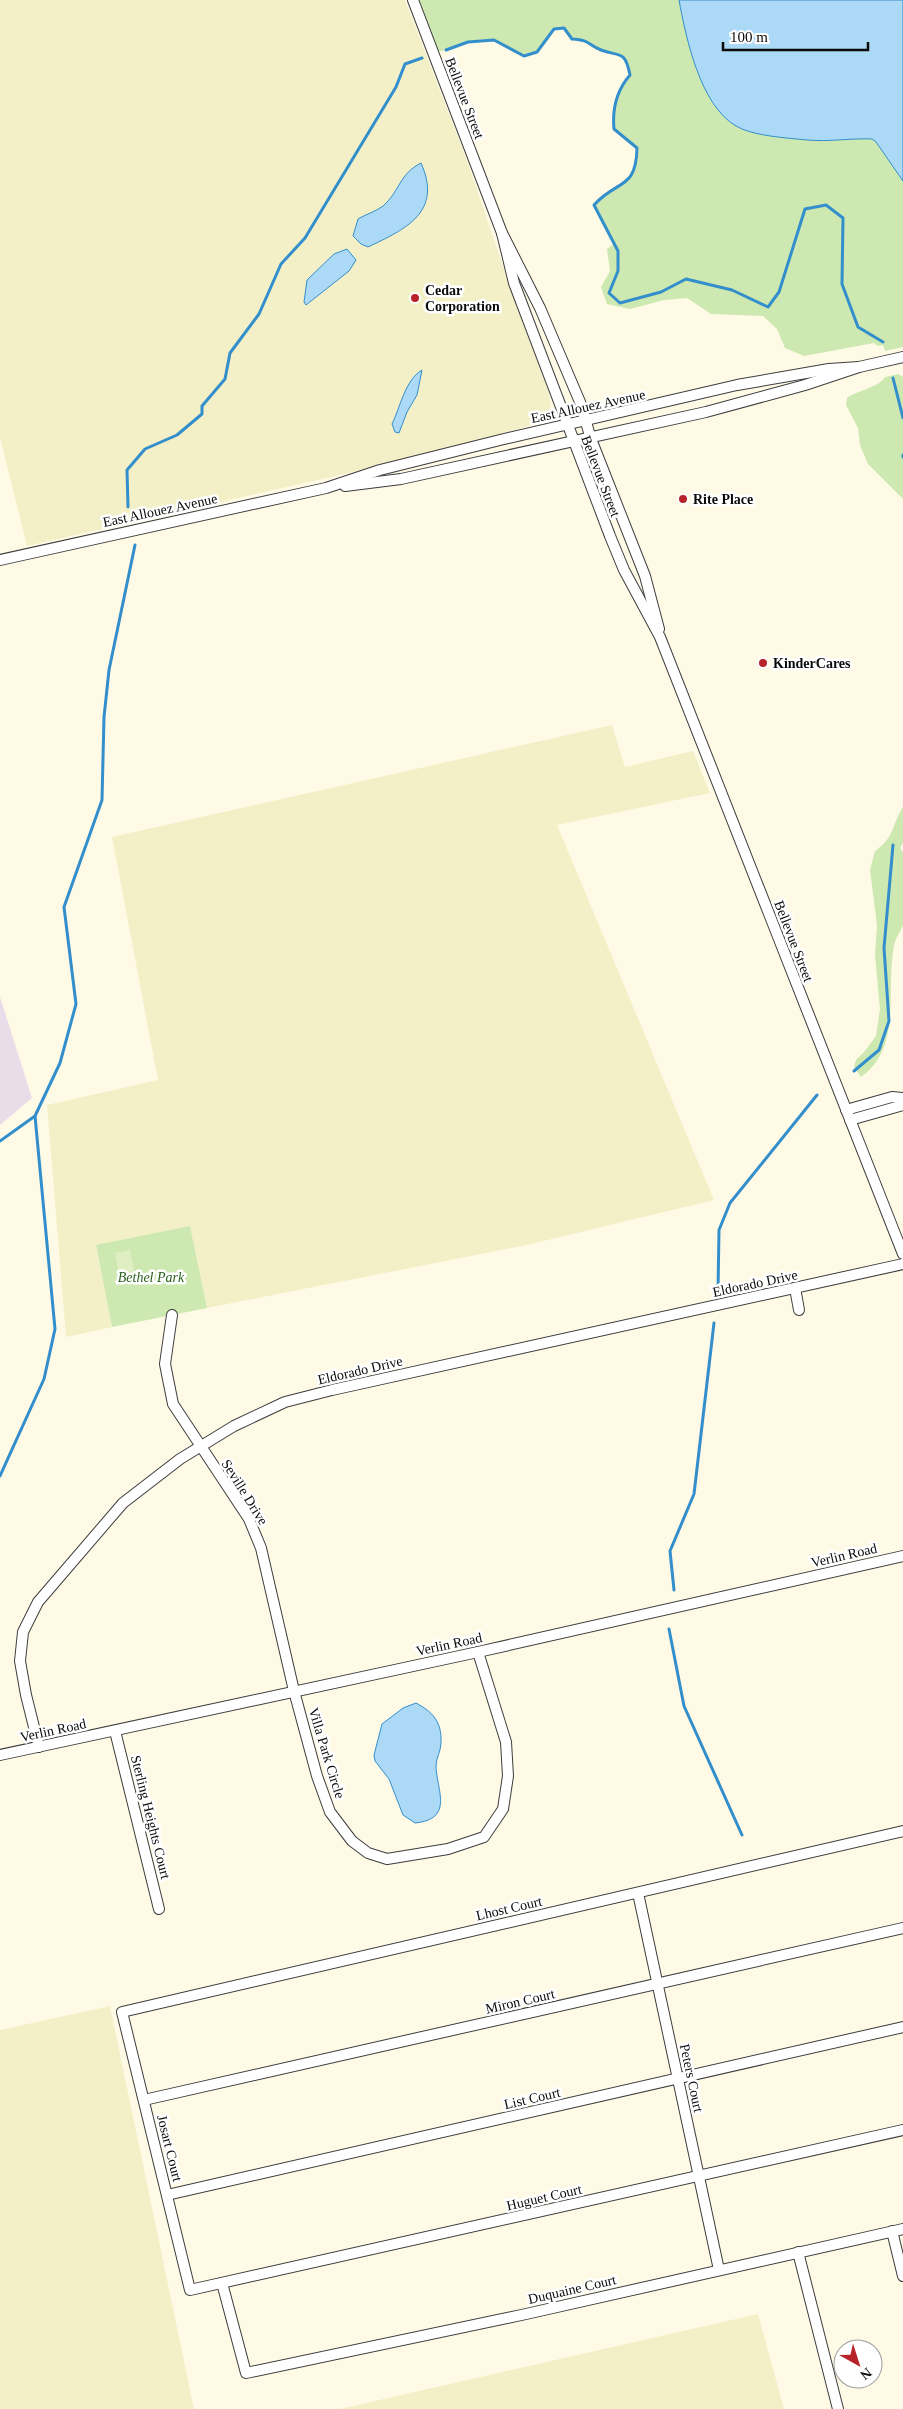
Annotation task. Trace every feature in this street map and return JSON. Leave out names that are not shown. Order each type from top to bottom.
[{"type":"street","name":"Bellevue Street","points":[[413,0],[502,233],[540,308],[585,419],[591,439],[645,576],[656,611],[660,638]]},
{"type":"street","name":"Bellevue Street","points":[[502,233],[514,283],[573,442],[624,570],[660,638],[903,1254]]},
{"type":"street","name":"East Allouez Avenue","points":[[0,560],[326,488],[401,479],[591,439],[735,405],[817,382],[859,367],[903,357]]},
{"type":"street","name":"East Allouez Avenue","points":[[326,488],[380,470],[567,423],[737,385],[829,369],[859,367]]},
{"type":"street","points":[[848,1115],[892,1097],[903,1098]]},
{"type":"street","points":[[848,1115],[903,1105]]},
{"type":"street","name":"Eldorado Drive","points":[[39,1747],[20,1661],[22,1632],[38,1602],[123,1503],[180,1459],[234,1426],[285,1402],[903,1264]]},
{"type":"street","points":[[795,1288],[799,1310]]},
{"type":"street","name":"Seville Drive","points":[[172,1315],[165,1364],[173,1404],[248,1519],[261,1548],[294,1692]]},
{"type":"street","name":"Verlin Road","points":[[0,1755],[478,1652],[903,1556]]},
{"type":"street","name":"Villa Park Circle","points":[[294,1692],[310,1751],[330,1812],[352,1841],[368,1853],[387,1859],[448,1849],[484,1836],[503,1809],[508,1776],[506,1742],[478,1652]]},
{"type":"street","name":"Sterling Heights Court","points":[[115,1731],[159,1909]]},
{"type":"street","name":"Lhost Court","points":[[122,2012],[903,1831]]},
{"type":"street","name":"Peters Court","points":[[638,1892],[719,2270]]},
{"type":"street","name":"Miron Court","points":[[144,2100],[903,1928]]},
{"type":"street","name":"Josart Court","points":[[122,2012],[190,2290]]},
{"type":"street","name":"List Court","points":[[167,2195],[903,2027]]},
{"type":"street","name":"Huguet Court","points":[[190,2290],[903,2130]]},
{"type":"street","name":"Duquaine Court","points":[[222,2283],[246,2373],[903,2229]]},
{"type":"street","points":[[892,2231],[903,2276]]},
{"type":"street","points":[[798,2252],[838,2409]]},
{"type":"shaded area","points":[[0,0],[405,0],[469,166],[520,316],[548,390],[551,405],[547,415],[535,424],[419,457],[27,546],[0,438]]},
{"type":"shaded area","points":[[612,725],[625,767],[693,751],[710,793],[557,825],[714,1200],[527,1245],[207,1308],[190,1226],[96,1246],[112,1327],[66,1337],[47,1105],[158,1080],[112,837]]},
{"type":"shaded area","points":[[0,997],[32,1098],[0,1125]]},
{"type":"shaded area","points":[[110,2006],[194,2409],[0,2409],[0,2030]]},
{"type":"shaded area","points":[[758,2314],[784,2409],[340,2409]]},
{"type":"green space","points":[[418,0],[903,0],[903,347],[885,351],[883,345],[878,346],[874,343],[804,356],[785,348],[777,329],[763,316],[711,314],[687,298],[664,300],[630,309],[607,304],[601,287],[610,271],[607,249],[614,244],[594,205],[629,178],[636,162],[637,148],[614,129],[616,100],[630,75],[626,61],[620,55],[601,50],[585,41],[572,39],[564,28],[554,29],[537,52],[524,56],[494,40],[468,42],[438,52]]},
{"type":"green space","points":[[898,374],[903,377],[903,499],[868,464],[860,445],[858,428],[846,405],[847,398],[852,395],[878,384],[885,377]]},
{"type":"green space","points":[[903,807],[903,843],[900,848],[903,852],[903,925],[894,946],[888,1034],[883,1050],[874,1065],[861,1077],[854,1067],[856,1060],[876,1036],[880,1009],[875,956],[877,925],[870,870],[875,851],[886,841]]},
{"type":"green space","name":"Bethel Park","points":[[190,1226],[207,1308],[112,1327],[96,1245]]},
{"type":"green space","points":[[130,1250],[134,1271],[119,1274],[115,1253]]},
{"type":"water","points":[[679,0],[903,0],[903,181],[872,139],[815,140],[790,138],[751,132],[736,126],[713,103],[704,87],[691,51]]},
{"type":"water","points":[[421,163],[427,180],[427,194],[424,206],[417,217],[395,233],[368,247],[361,244],[353,236],[358,219],[383,206],[408,172]]},
{"type":"water","points":[[347,249],[356,260],[349,271],[306,305],[304,302],[307,280],[334,254]]},
{"type":"water","points":[[422,370],[417,395],[407,412],[399,433],[395,432],[392,424],[407,387],[411,380]]},
{"type":"water","points":[[416,1703],[435,1718],[440,1729],[441,1743],[436,1766],[440,1794],[439,1810],[435,1816],[415,1823],[403,1815],[389,1779],[375,1761],[374,1755],[382,1724],[403,1708]]},
{"type":"waterway","points":[[446,50],[468,42],[494,40],[524,56],[537,52],[554,29],[564,28],[572,39],[585,41],[601,50],[620,55],[626,61],[630,75],[616,100],[614,129],[637,148],[636,162],[629,178],[594,205],[618,251],[618,271],[609,293],[620,303],[661,292],[686,279],[732,290],[768,307],[779,292],[805,209],[826,205],[843,218],[842,284],[858,327],[883,342]]},
{"type":"waterway","points":[[128,507],[127,470],[145,449],[177,435],[202,414],[202,406],[225,379],[230,353],[259,314],[281,264],[305,238],[396,87],[405,64],[422,58]]},
{"type":"waterway","points":[[893,378],[903,418]]},
{"type":"waterway","points":[[0,1141],[35,1116],[60,1063],[76,1004],[64,907],[102,800],[104,717],[109,670],[135,545]]},
{"type":"waterway","points":[[854,1071],[879,1050],[889,1021],[884,948],[893,845]]},
{"type":"waterway","points":[[718,1292],[719,1230],[730,1203],[817,1095]]},
{"type":"waterway","points":[[0,1476],[44,1379],[55,1329],[35,1116]]},
{"type":"waterway","points":[[674,1590],[670,1551],[694,1494],[714,1323]]},
{"type":"waterway","points":[[669,1629],[684,1706],[742,1835]]},
{"type":"place","name":"Cedar Corporation","points":[[415,298]]},
{"type":"place","name":"Rite Place","points":[[683,499]]},
{"type":"place","name":"KinderCares","points":[[763,663]]}]
